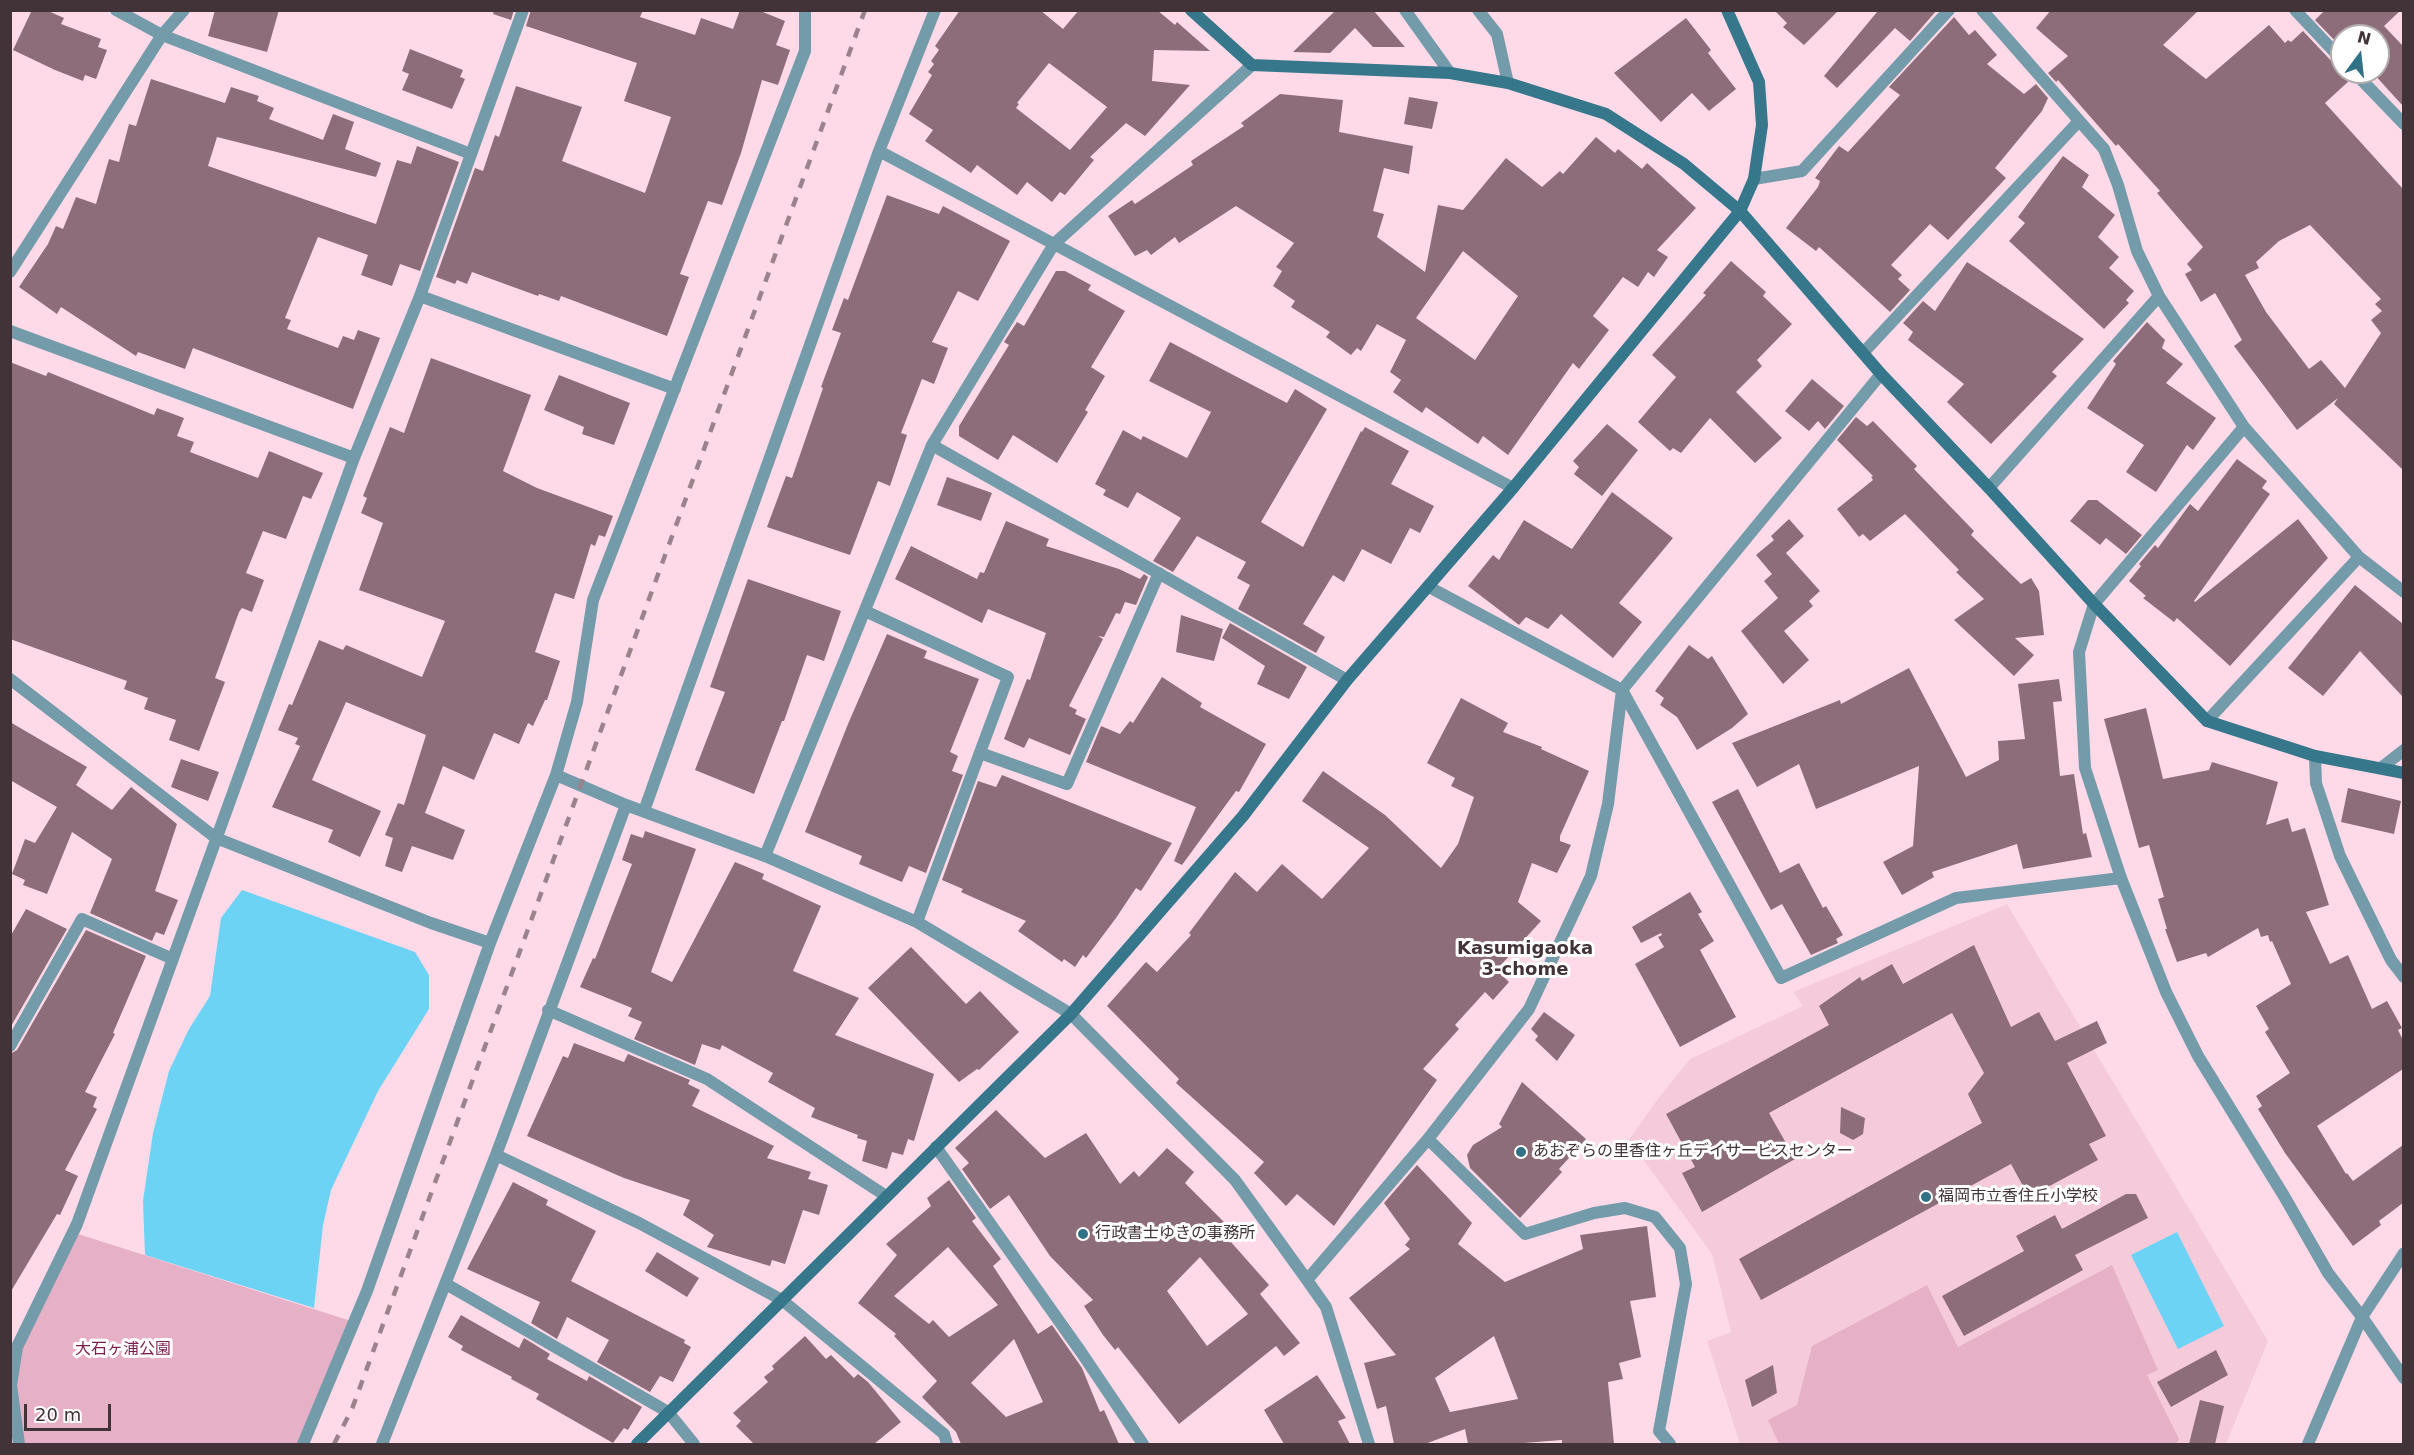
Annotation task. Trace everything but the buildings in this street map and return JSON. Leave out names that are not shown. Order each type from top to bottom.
[{"type":"street","points":[[116,10],[162,35],[471,154]]},
{"type":"street","points":[[10,272],[162,35],[184,10]]},
{"type":"street","points":[[19,1444],[11,1385],[17,1347],[77,1224],[354,458],[420,296],[523,10]]},
{"type":"street","points":[[303,1444],[367,1291],[490,943],[556,775],[577,702],[593,600],[805,51],[805,10]]},
{"type":"street","points":[[644,811],[879,151],[935,10]]},
{"type":"street","points":[[1191,10],[1252,65],[1450,73],[1508,83],[1606,114],[1684,164],[1740,211],[1881,374],[2094,604],[2207,721],[2316,756],[2403,773]]},
{"type":"street","points":[[1404,10],[1450,73]]},
{"type":"street","points":[[1478,10],[1497,34],[1508,83]]},
{"type":"street","points":[[637,1444],[1071,1014],[1243,816],[1347,680],[1513,488],[1740,211],[1754,179],[1762,125],[1759,82],[1727,10]]},
{"type":"street","points":[[1754,179],[1802,171],[1949,10]]},
{"type":"street","points":[[1982,10],[2104,149],[2118,185],[2137,251],[2158,296],[2244,427],[2359,557],[2403,592]]},
{"type":"street","points":[[2295,10],[2330,47]]},
{"type":"street","points":[[765,856],[932,445],[1054,244],[1252,65]]},
{"type":"street","points":[[2365,84],[2403,124]]},
{"type":"street","points":[[1863,353],[2079,121]]},
{"type":"street","points":[[879,151],[1513,488]]},
{"type":"street","points":[[420,296],[675,389]]},
{"type":"street","points":[[1989,488],[2158,296]]},
{"type":"street","points":[[10,331],[354,458]]},
{"type":"street","points":[[1307,1280],[1428,1139],[1529,1009],[1591,876],[1608,804],[1622,690],[1881,374]]},
{"type":"street","points":[[2244,427],[2094,604],[2079,652],[2085,768],[2121,878],[2166,992],[2198,1056],[2284,1196],[2328,1273],[2362,1317],[2403,1378]]},
{"type":"street","points":[[932,445],[1347,680]]},
{"type":"street","points":[[2207,721],[2359,557]]},
{"type":"street","points":[[980,753],[1066,784],[1159,573]]},
{"type":"street","points":[[1429,587],[1622,690],[1780,978],[1956,898],[2121,878]]},
{"type":"street","points":[[865,611],[1008,677],[917,922]]},
{"type":"street","points":[[10,680],[216,838],[431,923],[490,943]]},
{"type":"street","points":[[2381,768],[2403,750]]},
{"type":"street","points":[[2316,756],[2316,783],[2340,856],[2376,933],[2403,977]]},
{"type":"street","points":[[556,775],[626,805],[765,856],[917,922],[1071,1014],[1235,1180],[1326,1307],[1369,1444]]},
{"type":"street","points":[[382,1444],[496,1155],[626,805]]},
{"type":"street","points":[[10,1046],[82,919],[173,959]]},
{"type":"street","points":[[548,1010],[707,1079],[886,1196]]},
{"type":"street","points":[[1428,1139],[1525,1234],[1594,1213],[1625,1208],[1655,1217],[1680,1248],[1686,1284],[1659,1431],[1670,1444]]},
{"type":"street","points":[[936,1147],[1143,1444]]},
{"type":"street","points":[[496,1155],[639,1223],[782,1300],[944,1434],[947,1444]]},
{"type":"street","points":[[2308,1444],[2362,1317],[2403,1253]]},
{"type":"street","points":[[446,1284],[668,1412],[694,1444]]},
{"type":"shaded area","name":"福岡市立香住丘小学校","points":[[2007,904],[2268,1341],[2226,1444],[1740,1444],[1707,1341],[1731,1332],[1712,1254],[1629,1140],[1690,1059],[1803,1006],[1793,992]]},
{"type":"green space","name":"大石ヶ浦公園","points":[[75,1233],[351,1321],[299,1444],[22,1444],[13,1385],[18,1349]]},
{"type":"green space","points":[[2112,1265],[2158,1370],[2147,1375],[2179,1439],[2176,1444],[1779,1444],[1768,1420],[1797,1405],[1812,1346],[1927,1285],[1958,1347]]},
{"type":"water","points":[[242,890],[415,952],[429,975],[429,1009],[378,1091],[331,1190],[323,1225],[314,1308],[145,1255],[143,1201],[153,1133],[169,1071],[189,1029],[210,996],[221,918]]},
{"type":"water","points":[[2177,1232],[2224,1326],[2178,1349],[2131,1255]]},
{"type":"railway","points":[[334,1444],[352,1409],[865,10]]},
{"type":"place","name":"あおぞらの里香住ヶ丘デイサービスセンター","points":[[1521,1152]]},
{"type":"place","name":"福岡市立香住丘小学校","points":[[1926,1197]]},
{"type":"place","name":"行政書士ゆきの事務所","points":[[1083,1234]]},
{"type":"district","name":"Kasumigaoka 3-chome","points":[[1525,959]]}]
